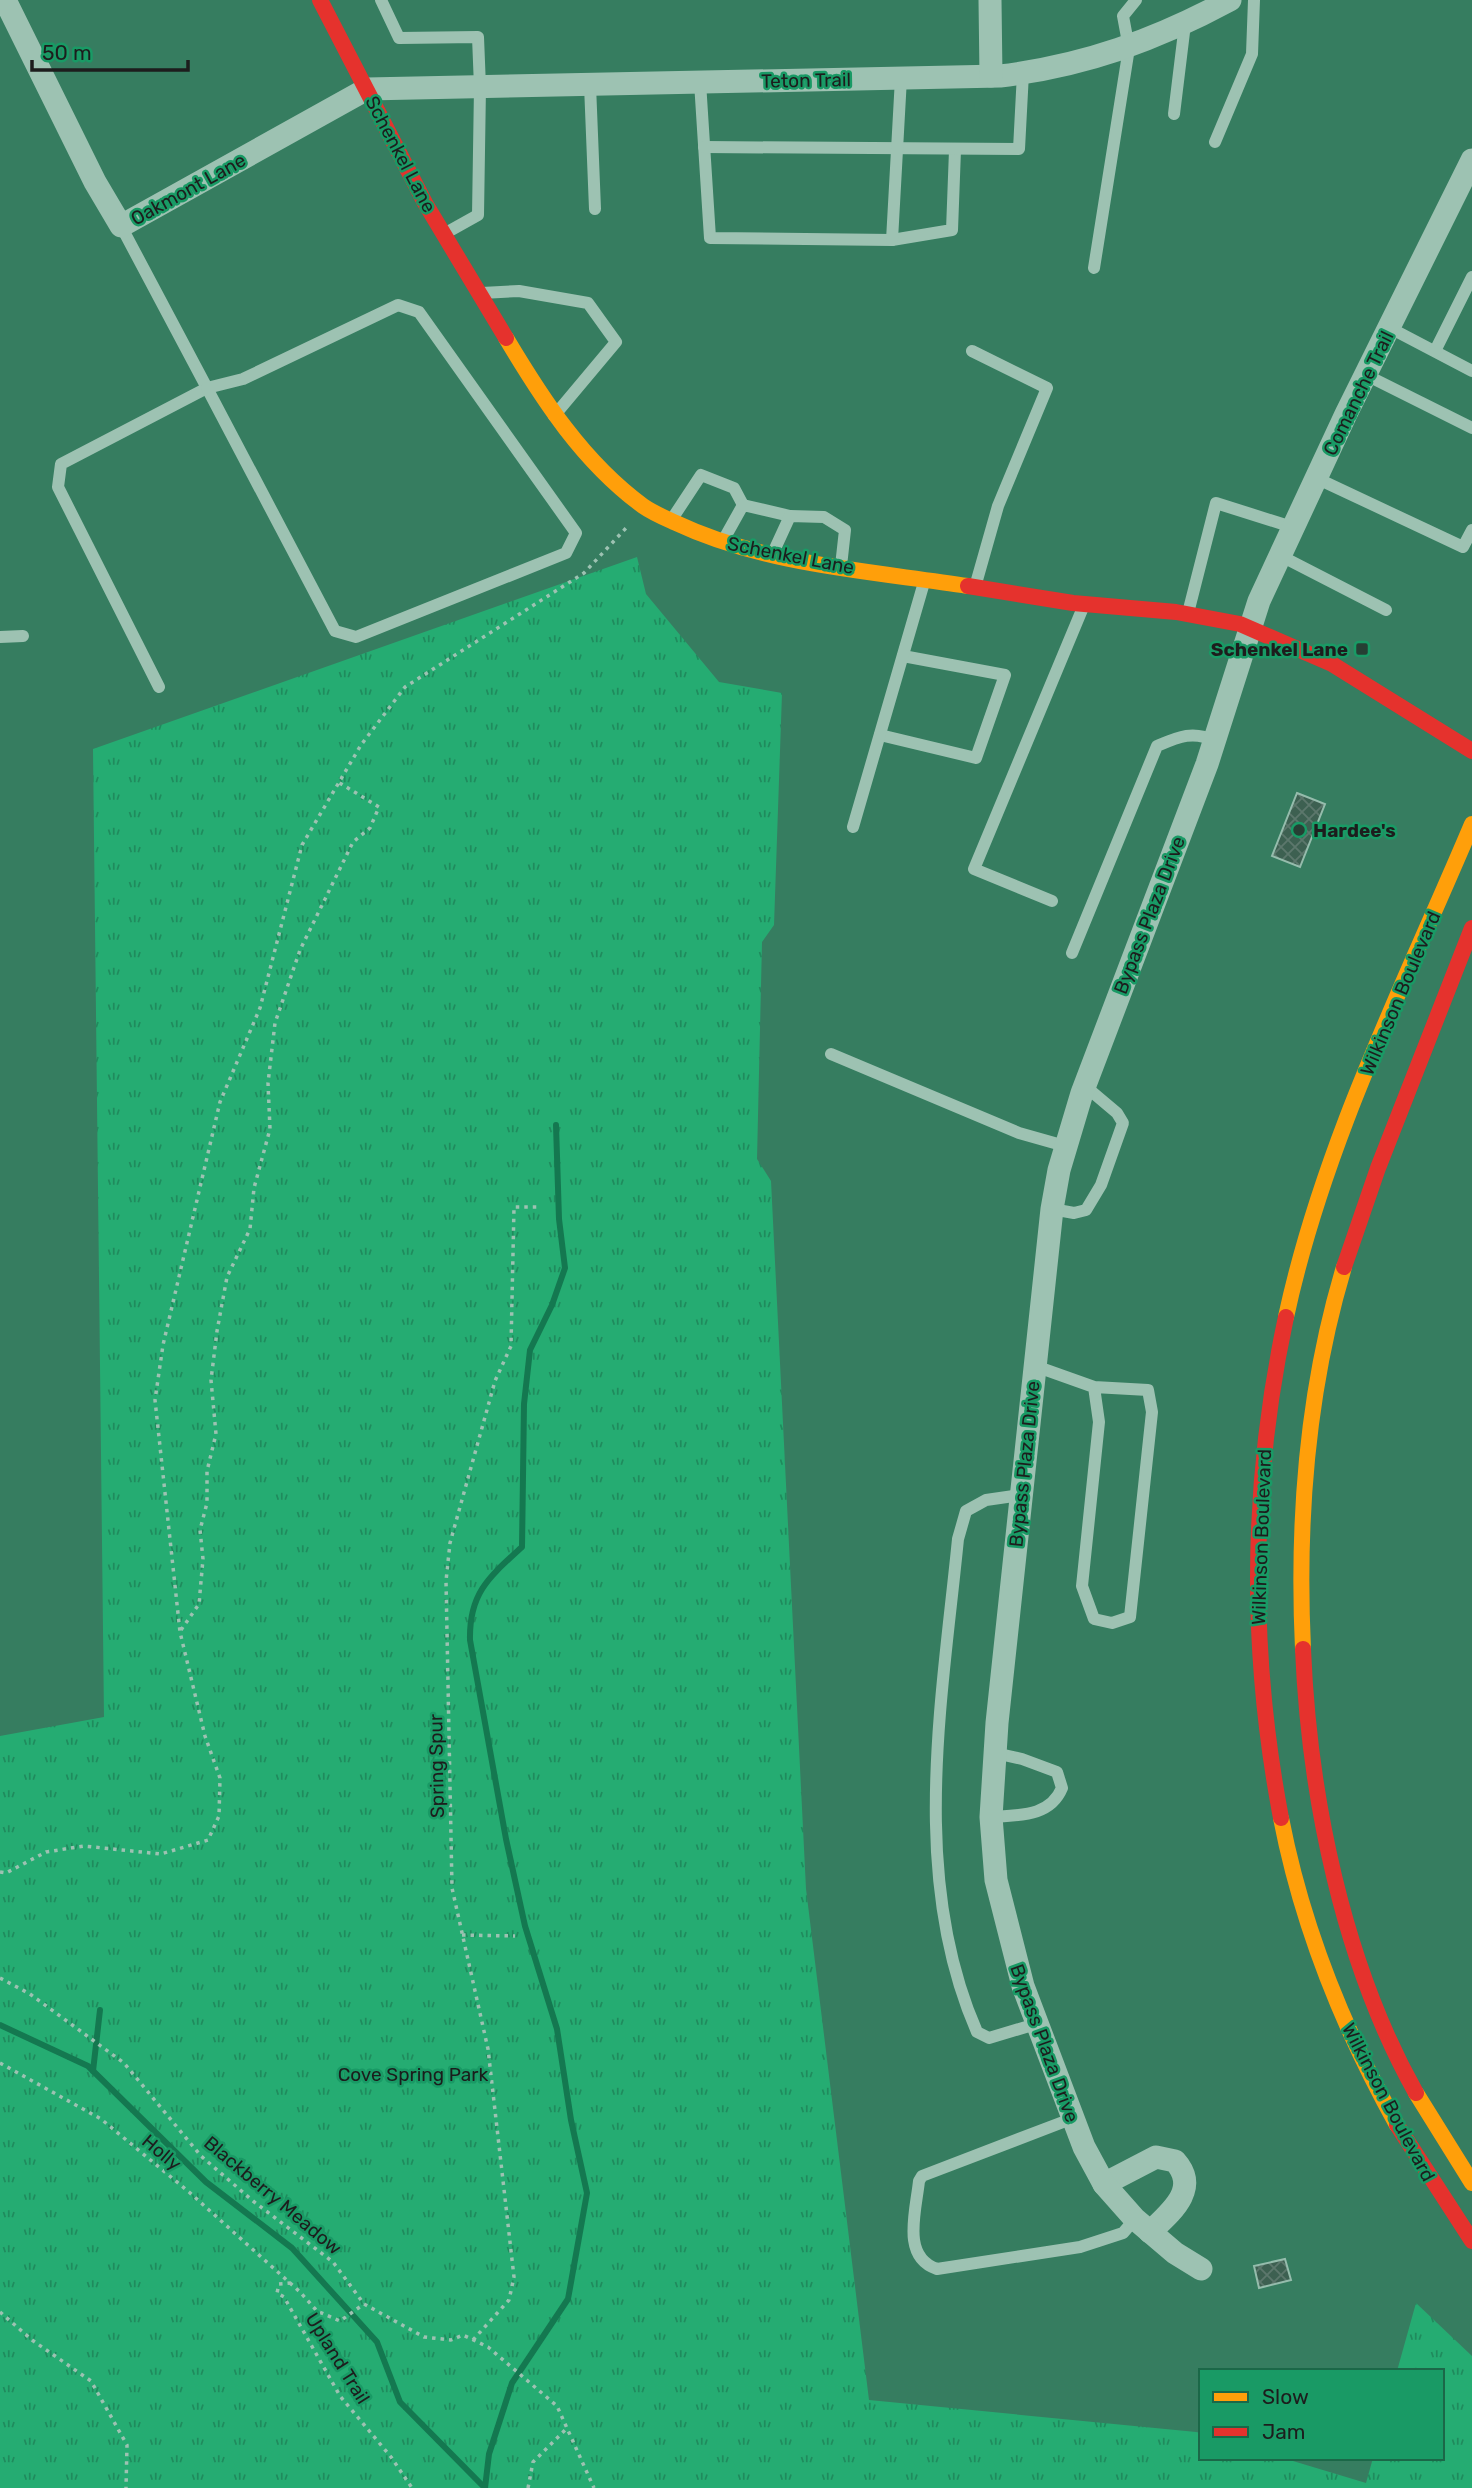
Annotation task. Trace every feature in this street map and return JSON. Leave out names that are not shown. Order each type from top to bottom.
[{"type":"main road","name":"Schenkel Lane","points":[[320,0],[443,235],[554,416],[606,476],[645,508],[722,542],[772,555],[1084,605],[1188,613],[1251,628],[1332,664],[1472,751]]},
{"type":"main road","name":"Wilkinson Boulevard","points":[[1472,824],[1352,1109],[1292,1287],[1267,1413],[1259,1505],[1256,1613],[1260,1683],[1270,1763],[1285,1835],[1319,1954],[1373,2081],[1406,2142],[1472,2241]]},
{"type":"main road","name":"Wilkinson Boulevard","points":[[1472,928],[1451,975],[1439,1017],[1373,1181],[1331,1317],[1310,1435],[1301,1544],[1301,1619],[1309,1732],[1320,1808],[1351,1929],[1392,2047],[1472,2183]]},
{"type":"street","name":"Oakmont Lane","points":[[5,0],[95,182],[121,226],[367,89]]},
{"type":"street","points":[[990,0],[991,76]]},
{"type":"street","name":"Teton Trail","points":[[367,89],[991,76],[1023,73],[1069,65],[1129,48],[1185,24],[1230,0]]},
{"type":"street","name":"Comanche Trail","points":[[1251,628],[1292,527],[1472,160]]},
{"type":"street","name":"Bypass Plaza Drive","points":[[1201,2269],[1175,2253],[1143,2226],[1104,2183],[1071,2119],[1036,2024],[1003,1916],[996,1880],[992,1817],[995,1753],[1052,1209],[1066,1146],[1085,1086],[1215,741],[1251,628]]},
{"type":"street","points":[[1104,2183],[1156,2157],[1175,2161],[1186,2177],[1185,2188],[1175,2207],[1143,2226]]},
{"type":"lane","points":[[381,0],[399,38],[478,37],[481,87],[478,215],[443,235]]},
{"type":"lane","points":[[1094,268],[1129,48],[1123,16],[1136,0]]},
{"type":"lane","points":[[1216,142],[1252,54],[1254,0]]},
{"type":"lane","points":[[1174,114],[1185,24]]},
{"type":"lane","points":[[704,147],[1019,149],[1023,73]]},
{"type":"lane","points":[[892,240],[901,78]]},
{"type":"lane","points":[[700,82],[710,238],[892,240],[952,230],[955,150]]},
{"type":"lane","points":[[590,85],[595,209]]},
{"type":"lane","points":[[121,226],[206,388],[335,631],[356,637],[566,553],[576,533],[419,312],[398,305],[243,379],[206,388],[61,464],[58,487],[159,687]]},
{"type":"lane","points":[[1435,351],[1472,277]]},
{"type":"lane","points":[[477,294],[519,291],[588,303],[617,342],[554,416]]},
{"type":"lane","points":[[1390,328],[1472,371]]},
{"type":"lane","points":[[972,351],[1047,388],[998,506],[975,587]]},
{"type":"lane","points":[[1366,375],[1472,428]]},
{"type":"lane","points":[[672,519],[701,475],[734,488],[743,505],[790,516],[824,517],[845,530],[841,566]]},
{"type":"lane","points":[[1316,478],[1463,547],[1472,530]]},
{"type":"lane","points":[[1188,613],[1216,503],[1292,527]]},
{"type":"lane","points":[[722,542],[743,505]]},
{"type":"lane","points":[[772,555],[790,516]]},
{"type":"lane","points":[[1279,555],[1385,610]]},
{"type":"lane","points":[[853,827],[925,579]]},
{"type":"lane","points":[[1052,901],[974,869],[1084,605]]},
{"type":"lane","points":[[0,637],[23,636]]},
{"type":"lane","points":[[880,735],[976,758],[1005,675],[903,656]]},
{"type":"lane","points":[[1072,953],[1157,746],[1182,735],[1201,734],[1215,741]]},
{"type":"lane","points":[[831,1054],[1019,1133],[1066,1146]]},
{"type":"lane","points":[[1052,1209],[1074,1213],[1086,1210],[1101,1185],[1123,1123],[1117,1113],[1085,1086]]},
{"type":"lane","points":[[1035,1366],[1094,1387],[1148,1390],[1152,1412],[1130,1617],[1112,1623],[1094,1619],[1082,1586],[1100,1422],[1094,1387]]},
{"type":"lane","points":[[1021,1495],[986,1500],[966,1511],[958,1539],[936,1781],[935,1848],[948,1940],[977,2032],[989,2038],[1036,2024]]},
{"type":"lane","points":[[992,1817],[1035,1814],[1056,1802],[1062,1788],[1057,1772],[1022,1759],[995,1753]]},
{"type":"lane","points":[[1071,2119],[922,2176],[919,2181],[914,2250],[924,2264],[937,2269],[1080,2247],[1143,2226]]},
{"type":"path","points":[[0,1872],[6,1873],[46,1852],[84,1846],[161,1854],[208,1839],[219,1816],[220,1777],[205,1736],[180,1632],[155,1399],[163,1345],[220,1102],[260,1008],[302,845],[361,745],[405,687],[584,573],[645,508]]},
{"type":"path","points":[[180,1632],[199,1604],[203,1559],[200,1530],[207,1503],[207,1471],[216,1434],[211,1380],[228,1277],[250,1229],[254,1188],[270,1129],[268,1083],[275,1023],[300,950],[353,842],[370,828],[379,807],[338,782]]},
{"type":"path","name":"Spring Spur","points":[[473,2340],[509,2300],[514,2277],[488,2049],[452,1888],[446,1581],[450,1543],[495,1381],[511,1346],[514,1207],[539,1207]]},
{"type":"path","points":[[462,1935],[515,1936]]},
{"type":"path","name":"Blackberry Meadow","points":[[0,1978],[30,1994],[124,2063],[201,2156],[253,2201],[333,2262],[364,2304]]},
{"type":"path","name":"Holly","points":[[0,2063],[101,2119],[290,2283],[317,2311],[340,2320],[364,2304]]},
{"type":"path","name":"Upland Trail","points":[[290,2283],[279,2284],[277,2293],[284,2297],[340,2396],[391,2457],[412,2488]]},
{"type":"path","points":[[364,2304],[424,2337],[451,2340],[463,2335],[488,2347],[557,2406],[594,2488]]},
{"type":"path","points":[[0,2312],[32,2340],[90,2381],[127,2445],[126,2488]]},
{"type":"path","points":[[528,2488],[533,2462],[566,2429]]},
{"type":"green space","name":"Cove Spring Park","points":[[637,557],[646,594],[719,682],[782,693],[774,925],[762,942],[757,1159],[771,1181],[806,1889],[869,2400],[1196,2432],[1199,2433],[1199,2460],[1290,2460],[1366,2483],[1372,2460],[1444,2460],[1444,2369],[1398,2369],[1416,2303],[1472,2356],[1472,2488],[0,2488],[0,1736],[104,1717],[93,749]]},
{"type":"building","name":"Hardee's","points":[[1297,793],[1325,804],[1300,867],[1272,856]]},
{"type":"building","points":[[1285,2259],[1291,2280],[1259,2288],[1254,2266]]},
{"type":"waterway","points":[[485,2488],[489,2454],[512,2383],[568,2299],[587,2193],[571,2120],[557,2029],[525,1926],[506,1839],[470,1640],[473,1610],[483,1587],[522,1547],[524,1404],[530,1350],[552,1305],[565,1268],[559,1219],[556,1125]]},
{"type":"waterway","points":[[93,2071],[100,2010]]},
{"type":"waterway","points":[[0,2025],[88,2066],[206,2182],[292,2248],[377,2342],[400,2402],[485,2488]]},
{"type":"traffic: slow","points":[[506,338],[550,407],[583,450],[621,489],[655,513],[710,537],[782,557],[856,571],[968,586]]},
{"type":"traffic: slow","points":[[1286,1317],[1302,1253],[1343,1128],[1367,1066],[1472,824]]},
{"type":"traffic: slow","points":[[1303,1649],[1302,1553],[1307,1456],[1321,1361],[1344,1267]]},
{"type":"traffic: slow","points":[[1281,1818],[1301,1898],[1327,1976],[1359,2052],[1397,2125]]},
{"type":"traffic: slow","points":[[1416,2093],[1472,2183]]},
{"type":"traffic: jam","points":[[320,0],[425,203],[506,338]]},
{"type":"traffic: jam","points":[[968,586],[1073,603],[1176,612],[1240,624],[1332,664],[1472,751]]},
{"type":"traffic: jam","points":[[1344,1267],[1378,1168],[1472,928]]},
{"type":"traffic: jam","points":[[1281,1818],[1263,1692],[1258,1567],[1266,1442],[1286,1317]]},
{"type":"traffic: jam","points":[[1303,1649],[1313,1762],[1334,1877],[1368,1989],[1390,2043],[1416,2093]]},
{"type":"traffic: jam","points":[[1397,2125],[1472,2241]]},
{"type":"place","name":"Schenkel Lane","points":[[1362,649]]},
{"type":"place","name":"Hardee's","points":[[1299,830]]}]
